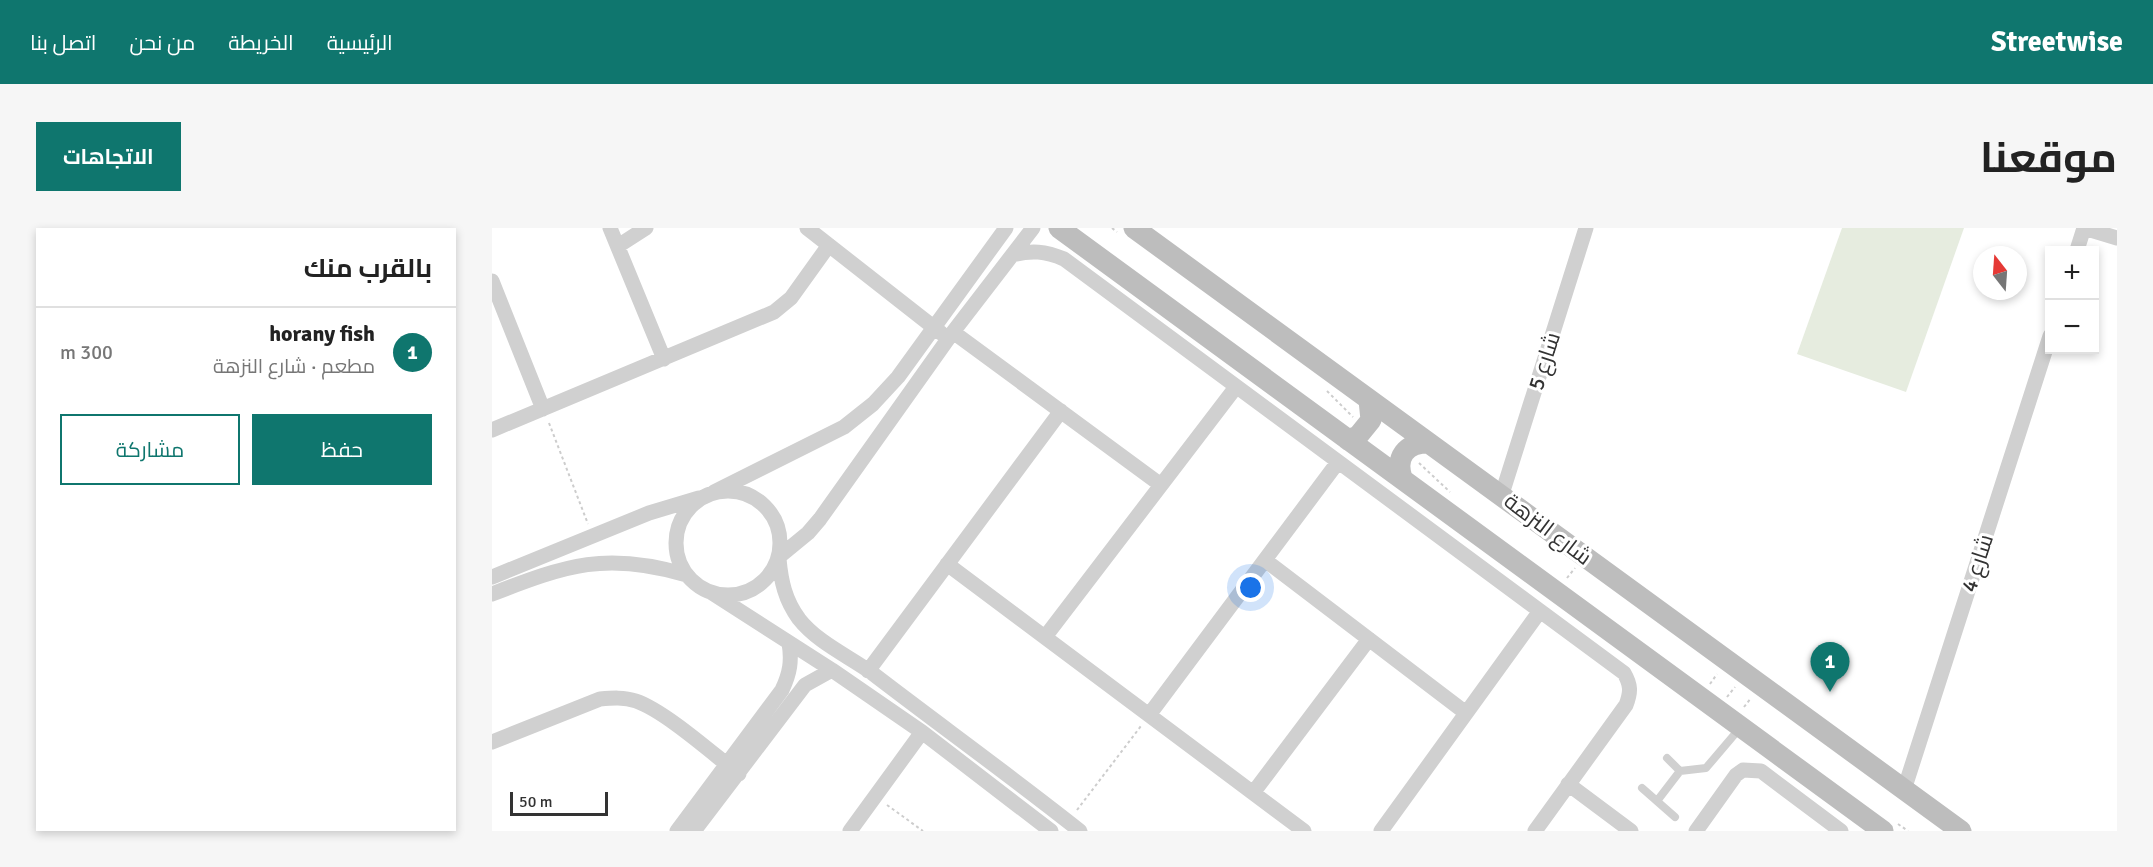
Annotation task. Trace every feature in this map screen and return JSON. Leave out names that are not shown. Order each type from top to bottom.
[{"type":"main road","name":"شارع النزهة","points":[[1059,228],[1352,431],[1402,478],[1556,592],[1741,719],[1886,824]]},
{"type":"main road","name":"شارع النزهة","points":[[1127,231],[1369,400],[1423,450],[1502,494],[1961,831]]},
{"type":"main road","points":[[1352,431],[1358,436],[1371,420],[1369,400]]},
{"type":"main road","points":[[1402,478],[1398,468],[1400,457],[1407,448],[1417,443],[1423,450]]},
{"type":"street","points":[[610,228],[664,359]]},
{"type":"street","points":[[618,246],[646,228]]},
{"type":"street","points":[[807,228],[934,327],[951,335],[1061,411],[1161,485]]},
{"type":"street","points":[[712,593],[728,596],[745,593],[759,585],[771,574],[779,557],[808,533],[951,335],[1033,228]]},
{"type":"street","name":"شارع 5","points":[[1502,494],[1586,228]]},
{"type":"street","points":[[2078,246],[2084,228],[2117,238]]},
{"type":"street","points":[[687,575],[678,559],[676,541],[680,523],[690,507],[710,494],[844,427],[873,404],[886,391],[934,327],[1002,231]]},
{"type":"street","points":[[492,430],[774,312],[791,298],[829,245]]},
{"type":"street","points":[[1012,255],[1030,251],[1048,252],[1064,259],[1624,674],[1630,683],[1630,694],[1626,705],[1535,831]]},
{"type":"street","points":[[492,281],[543,409]]},
{"type":"street","name":"شارع 4","points":[[1904,789],[2045,348]]},
{"type":"street","points":[[1045,637],[1236,387]]},
{"type":"street","points":[[868,671],[1061,411]]},
{"type":"street","points":[[1149,715],[1338,462]]},
{"type":"street","points":[[492,577],[650,513],[710,494],[733,491],[750,495],[765,506],[776,520],[781,538],[779,557],[781,581],[788,601],[800,620],[816,635],[868,671],[1074,826]]},
{"type":"street","points":[[1265,560],[1466,713]]},
{"type":"street","points":[[492,594],[549,572],[583,564],[618,561],[653,565],[687,575],[922,732],[1051,831]]},
{"type":"street","points":[[947,564],[1304,831]]},
{"type":"street","points":[[1381,831],[1540,611]]},
{"type":"street","points":[[1253,793],[1369,639]]},
{"type":"street","points":[[694,831],[782,690],[789,675],[792,659],[789,643]]},
{"type":"street","points":[[677,831],[805,685],[832,670]]},
{"type":"street","points":[[492,742],[600,699],[618,698],[636,701],[652,709],[732,769]]},
{"type":"street","points":[[850,831],[922,732]]},
{"type":"street","points":[[1696,831],[1736,775],[1752,769],[1761,771],[1841,831]]},
{"type":"street","points":[[1568,784],[1631,831]]},
{"type":"lane","points":[[1657,801],[1680,771],[1706,768],[1741,719]]},
{"type":"lane","points":[[1667,758],[1680,771]]},
{"type":"lane","points":[[1642,788],[1675,817]]},
{"type":"path","points":[[1112,228],[1127,231]]},
{"type":"path","points":[[1327,391],[1354,417],[1352,431]]},
{"type":"path","points":[[543,409],[593,536]]},
{"type":"path","points":[[1423,450],[1419,462],[1456,498]]},
{"type":"path","points":[[1556,592],[1584,556]]},
{"type":"path","points":[[1708,686],[1718,672]]},
{"type":"path","points":[[1726,699],[1736,685],[1752,697],[1741,719]]},
{"type":"path","points":[[1074,826],[1149,715]]},
{"type":"path","points":[[875,796],[923,831]]},
{"type":"path","points":[[1886,824],[1908,831]]},
{"type":"shaded area","points":[[1842,228],[1964,228],[1906,392],[1797,354]]},
{"type":"place","name":"horany fish","points":[[1830,692]]}]
